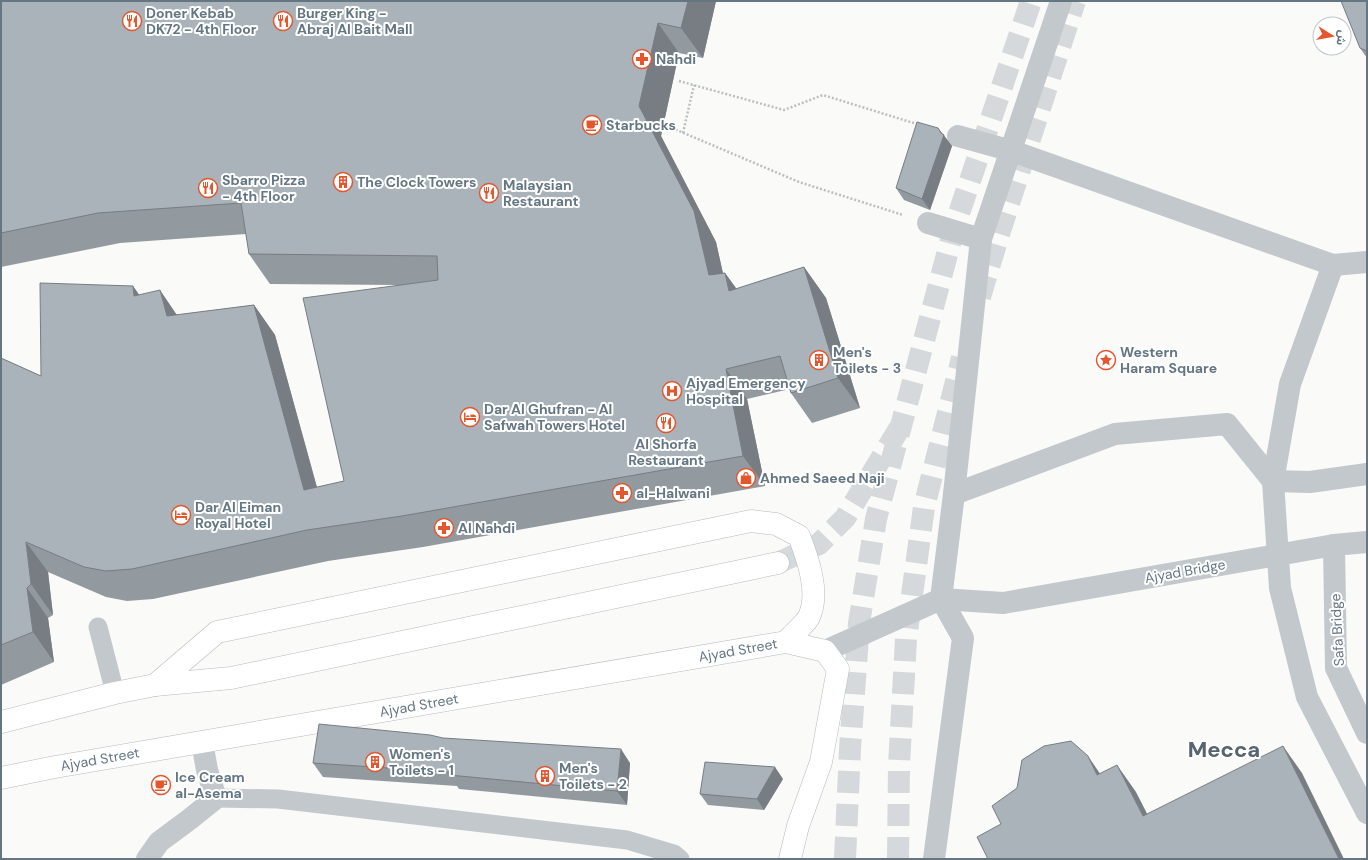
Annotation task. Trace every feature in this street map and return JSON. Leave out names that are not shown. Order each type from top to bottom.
[{"type":"main road","name":"Ajyad Street","points":[[1,778],[55,767],[786,642],[808,617],[814,595],[808,557],[799,536],[776,524],[751,521],[217,632],[155,685]]},
{"type":"main road","name":"Ajyad Street","points":[[1,722],[115,693],[155,685],[230,678],[778,563]]},
{"type":"main road","points":[[786,642],[825,651],[838,669],[821,762],[798,826],[790,859]]},
{"type":"street","points":[[934,859],[963,638],[941,599],[954,494],[981,238],[1012,151],[1061,1]]},
{"type":"street","points":[[958,136],[1012,151],[1333,264],[1367,262]]},
{"type":"street","points":[[928,222],[981,238]]},
{"type":"street","points":[[1333,264],[1290,384],[1273,481],[1280,588],[1307,697],[1367,813]]},
{"type":"street","points":[[954,494],[1116,434],[1227,424],[1273,481],[1310,482],[1367,474]]},
{"type":"street","name":"Ajyad Bridge","points":[[941,599],[1003,603],[1334,545],[1367,542]]},
{"type":"street","name":"Safa Bridge","points":[[1334,545],[1336,668],[1367,734]]},
{"type":"street","points":[[825,651],[941,599]]},
{"type":"street","points":[[147,859],[160,842],[190,820],[216,798],[207,770],[202,742]]},
{"type":"lane","points":[[98,626],[115,693]]},
{"type":"lane","points":[[216,798],[278,799],[627,840],[674,854],[680,859]]},
{"type":"path","points":[[679,81],[784,110],[823,95],[958,136]]},
{"type":"path","points":[[683,132],[694,86]]},
{"type":"path","points":[[672,128],[799,182],[928,222]]},
{"type":"building","points":[[1,1],[688,1],[681,28],[658,23],[639,106],[694,211],[709,275],[725,273],[729,291],[804,267],[838,378],[791,393],[780,356],[726,369],[743,456],[402,516],[307,530],[132,569],[106,571],[84,567],[26,542],[31,584],[27,588],[33,632],[1,645],[1,358],[41,376],[40,283],[133,286],[134,296],[160,290],[167,316],[254,305],[304,490],[344,481],[303,298],[438,280],[437,256],[249,254],[241,203],[98,213],[1,233]]},
{"type":"building","points":[[1341,1],[1367,1],[1367,51],[1360,48],[1352,28],[1352,16],[1347,16]]},
{"type":"building","points":[[917,122],[938,128],[944,135],[922,199],[896,188]]},
{"type":"building","points":[[319,724],[430,735],[443,738],[621,749],[617,791],[449,775],[449,772],[313,763]]},
{"type":"building","points":[[1071,741],[1088,756],[1097,775],[1117,765],[1143,816],[1283,746],[1339,859],[988,859],[977,837],[1001,824],[992,806],[1017,788],[1022,760],[1044,746]]},
{"type":"building","points":[[705,762],[775,767],[757,799],[700,794]]},
{"type":"tunnel","points":[[845,859],[850,749],[859,623],[876,519],[955,225],[1031,1]]},
{"type":"tunnel","points":[[980,297],[1075,1]]},
{"type":"tunnel","points":[[898,859],[899,765],[906,639],[924,507],[962,358]]},
{"type":"tunnel","points":[[778,563],[819,544],[845,518],[902,424]]},
{"type":"place","name":"Doner Kebab DK72 - 4th Floor","points":[[132,21]]},
{"type":"place","name":"Burger King - Abraj Al Bait Mall","points":[[283,21]]},
{"type":"place","name":"Nahdi","points":[[642,59]]},
{"type":"place","name":"Starbucks","points":[[592,125]]},
{"type":"place","name":"The Clock Towers","points":[[343,182]]},
{"type":"place","name":"Sbarro Pizza - 4th Floor","points":[[208,188]]},
{"type":"place","name":"Malaysian Restaurant","points":[[489,193]]},
{"type":"place","name":"Men's Toilets - 3","points":[[819,360]]},
{"type":"place","name":"Western Haram Square","points":[[1106,360]]},
{"type":"place","name":"Ajyad Emergency Hospital","points":[[672,391]]},
{"type":"place","name":"Dar Al Ghufran - Al Safwah Towers Hotel","points":[[470,417]]},
{"type":"place","name":"Al Shorfa Restaurant","points":[[666,423]]},
{"type":"place","name":"Ahmed Saeed Naji","points":[[746,478]]},
{"type":"place","name":"al-Halwani","points":[[622,493]]},
{"type":"place","name":"Dar Al Eiman Royal Hotel","points":[[181,515]]},
{"type":"place","name":"Al Nahdi","points":[[444,528]]},
{"type":"place","name":"Women's Toilets - 1","points":[[375,762]]},
{"type":"place","name":"Men's Toilets - 2","points":[[545,776]]},
{"type":"place","name":"Ice Cream al-Asema","points":[[161,785]]},
{"type":"district","name":"Mecca","points":[[1224,749]]}]
